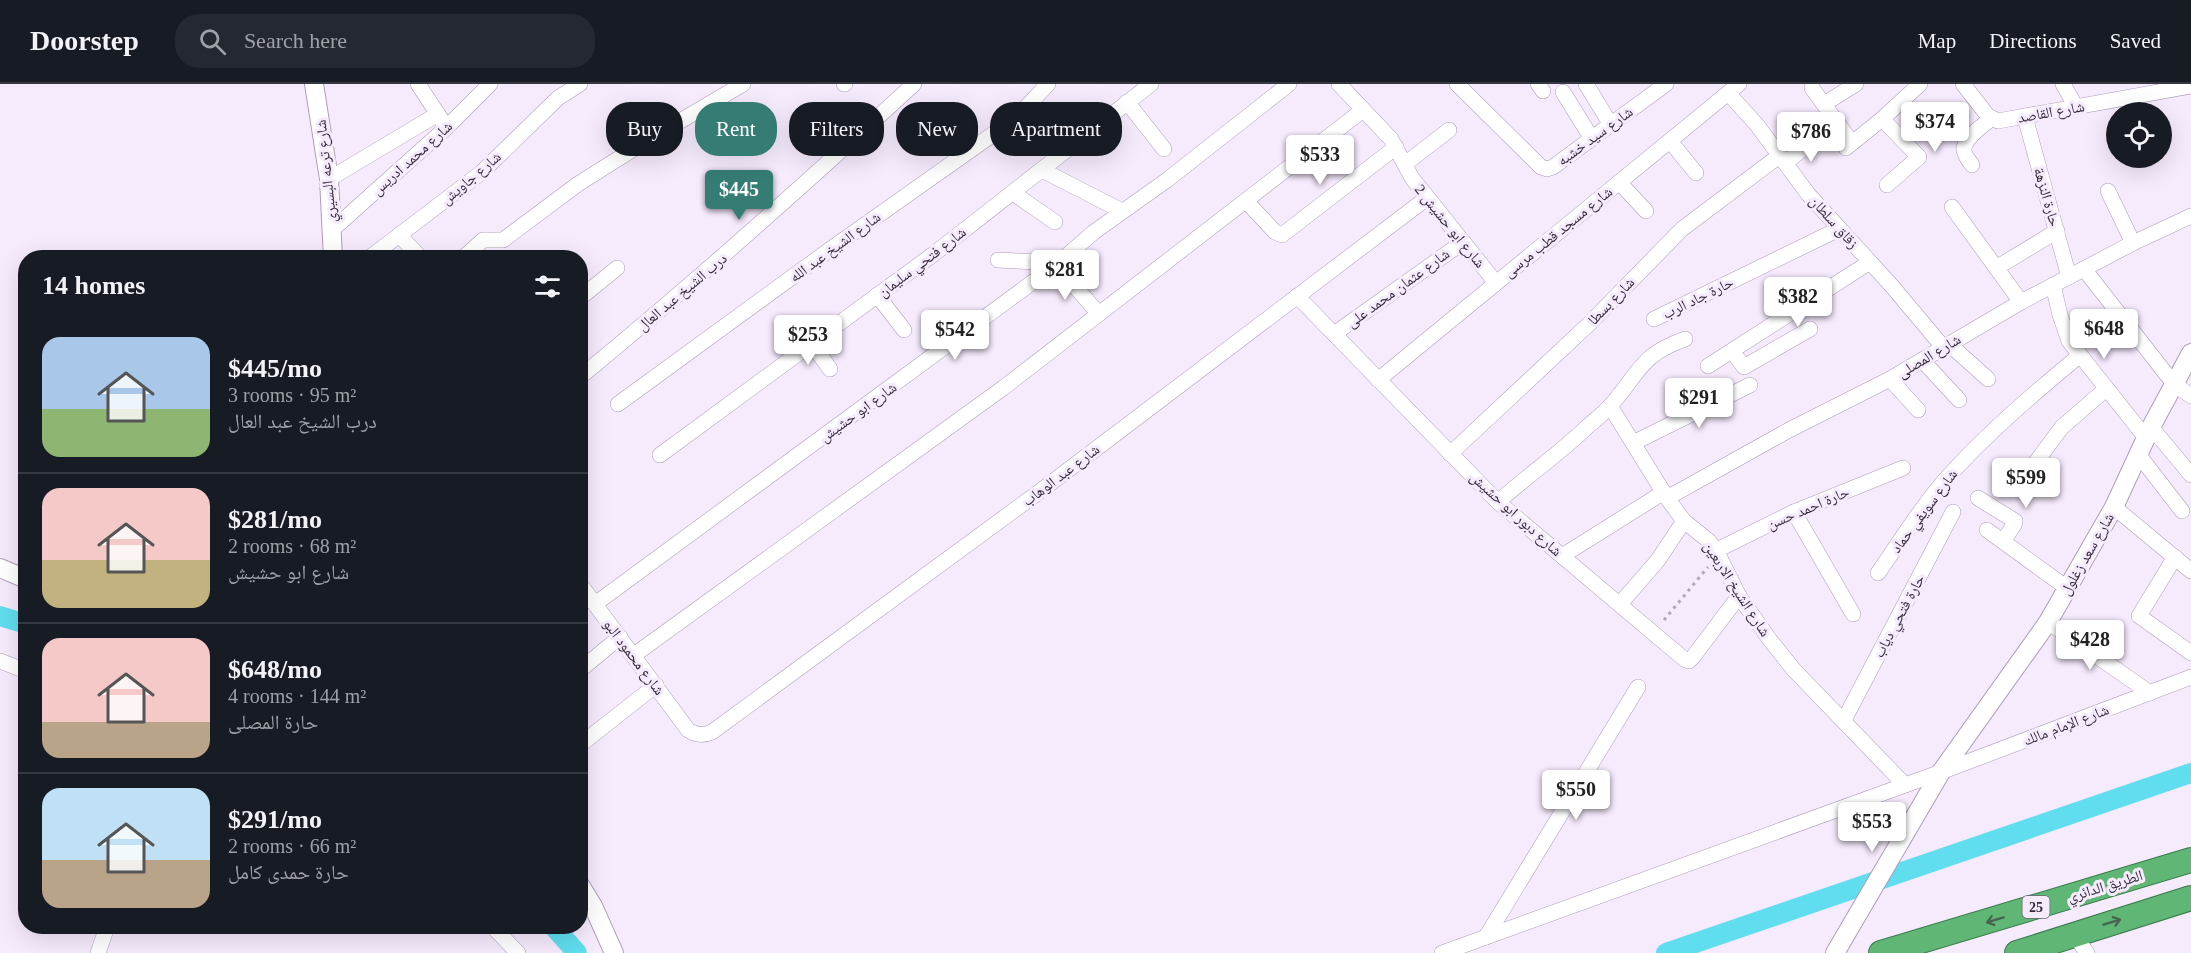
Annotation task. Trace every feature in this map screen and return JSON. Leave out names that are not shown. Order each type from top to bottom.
[{"type":"highway","name":"الطريق الدائري","points":[[1881,953],[2191,860]]},
{"type":"highway","points":[[2017,953],[2081,943],[2191,898]]},
{"type":"street","name":"شارع ترعه البسيري","points":[[314,84],[329,179],[333,250]]},
{"type":"street","points":[[329,179],[442,120],[418,84]]},
{"type":"street","name":"شارع محمد ادريس","points":[[332,230],[442,120],[490,84]]},
{"type":"street","points":[[472,250],[483,240],[503,240],[578,184],[743,84]]},
{"type":"street","name":"درب الشيخ عبد العال","points":[[588,370],[670,304],[914,84]]},
{"type":"street","name":"شارع الشيخ عبد الله","points":[[618,404],[832,248],[994,135],[1016,118],[1048,84]]},
{"type":"street","name":"شارع فتحي سليمان","points":[[660,455],[877,296],[1151,84]]},
{"type":"street","name":"شارع ابو حشيش","points":[[595,604],[1058,264],[1122,211],[1167,180],[1289,84]]},
{"type":"street","name":"شارع ابو حشيش 2","points":[[1338,84],[1396,147],[1412,178],[1496,283]]},
{"type":"street","points":[[1586,84],[1611,125]]},
{"type":"street","name":"شارع سيد خشبه","points":[[1463,86],[1540,168],[1547,169],[1553,167],[1666,84]]},
{"type":"street","points":[[1824,104],[1856,84]]},
{"type":"street","points":[[1812,88],[1849,146],[1920,84]]},
{"type":"street","points":[[1963,84],[1991,119],[1978,129],[1964,146],[1964,151],[1972,165]]},
{"type":"street","points":[[2063,84],[2076,107]]},
{"type":"street","name":"شارع جاويش","points":[[379,250],[482,172],[570,86]]},
{"type":"street","name":"شارع القاصد","points":[[1991,119],[1998,121],[2025,117],[2191,86]]},
{"type":"street","name":"شارع مسجد قطب مرسى","points":[[1378,380],[1734,89]]},
{"type":"street","name":"زقاق سلطان","points":[[1734,89],[1757,125],[1808,194],[1946,346],[1988,379]]},
{"type":"street","points":[[1563,93],[1592,139]]},
{"type":"street","points":[[1127,102],[1164,149]]},
{"type":"street","points":[[634,655],[1003,388],[1364,110]]},
{"type":"street","name":"حارة النزهة","points":[[2025,117],[2069,277]]},
{"type":"street","points":[[1882,119],[1919,157],[1887,185]]},
{"type":"street","points":[[1405,164],[1449,130]]},
{"type":"street","name":"شارع بسطا","points":[[1450,454],[1589,324],[1682,229],[1782,159],[1818,137]]},
{"type":"street","points":[[1670,141],[1696,173]]},
{"type":"street","points":[[1246,201],[1275,232],[1282,235],[1396,147]]},
{"type":"street","points":[[1042,170],[1122,211]]},
{"type":"street","points":[[1619,182],[1646,211]]},
{"type":"street","points":[[2108,191],[2133,243]]},
{"type":"street","points":[[1013,193],[1056,222]]},
{"type":"street","name":"شارع عبد الوهاب","points":[[688,730],[704,735],[711,732],[1043,489],[1427,198]]},
{"type":"street","points":[[1952,207],[2021,302]]},
{"type":"street","name":"شارع المصلى","points":[[1562,556],[1665,495],[1890,379],[2021,302],[2133,243],[2191,216]]},
{"type":"street","name":"حارة جاد الرب","points":[[1654,319],[1839,229]]},
{"type":"street","points":[[1996,268],[2057,231]]},
{"type":"street","points":[[399,235],[413,250]]},
{"type":"street","name":"شارع عثمان محمد على","points":[[1334,334],[1463,242]]},
{"type":"street","points":[[998,260],[1058,264],[1099,314]]},
{"type":"street","points":[[1708,366],[1870,262]]},
{"type":"street","points":[[588,292],[617,268]]},
{"type":"street","points":[[2084,269],[2174,384],[2191,396]]},
{"type":"street","points":[[2053,285],[2069,341],[2145,440],[2182,512]]},
{"type":"street","points":[[877,296],[904,330]]},
{"type":"street","name":"شارع دبور ابو حشيش","points":[[1297,296],[1498,502],[1684,659],[1689,661],[1739,596]]},
{"type":"street","points":[[1732,351],[1744,367],[1810,329]]},
{"type":"street","points":[[1498,502],[1563,450],[1610,406],[1644,362],[1667,345],[1685,339]]},
{"type":"street","points":[[812,344],[830,369]]},
{"type":"street","name":"شارع سعد زغلول","points":[[1835,953],[1941,772],[2048,622],[2114,507],[2145,440],[2191,353]]},
{"type":"street","name":"شارع سويفي حماد","points":[[1878,573],[1943,482],[2007,416],[2079,356]]},
{"type":"street","points":[[1923,360],[1959,400]]},
{"type":"street","points":[[1890,379],[1918,410]]},
{"type":"street","points":[[1633,443],[1750,385]]},
{"type":"street","points":[[2027,474],[2062,427],[2106,389]]},
{"type":"street","name":"شارع الشيخ الاربعين","points":[[1610,406],[1665,495],[1684,521],[1708,541],[1717,552],[1739,596],[1754,619],[1794,670],[1905,785]]},
{"type":"street","points":[[2145,440],[2191,475]]},
{"type":"street","name":"حارة احمد حسن","points":[[1717,552],[1794,512],[1903,468]]},
{"type":"street","points":[[1978,498],[2014,521],[2014,525],[2003,541]]},
{"type":"street","points":[[2114,507],[2191,571]]},
{"type":"street","points":[[1794,512],[1854,614]]},
{"type":"street","name":"حارة فتحي دياب","points":[[1844,720],[1953,512]]},
{"type":"street","points":[[1620,604],[1658,560],[1684,521]]},
{"type":"street","points":[[1987,530],[2067,588]]},
{"type":"street","points":[[2175,557],[2139,616],[2191,654]]},
{"type":"street","points":[[0,568],[18,576]]},
{"type":"street","name":"شارع محمود البو","points":[[588,595],[688,730]]},
{"type":"street","points":[[2048,622],[2150,693]]},
{"type":"street","points":[[588,663],[620,637]]},
{"type":"street","points":[[0,661],[18,668]]},
{"type":"street","name":"شارع الإمام مالك","points":[[1442,953],[1941,772],[2191,677]]},
{"type":"street","points":[[588,739],[656,685]]},
{"type":"street","points":[[1486,937],[1638,687]]},
{"type":"street","points":[[588,898],[614,953]]},
{"type":"street","points":[[98,953],[105,934]]},
{"type":"street","points":[[500,934],[518,953]]},
{"type":"path","points":[[1653,633],[1717,552]]},
{"type":"waterway","points":[[0,616],[18,622]]},
{"type":"waterway","points":[[1666,953],[2191,773]]},
{"type":"waterway","points":[[560,934],[577,953]]}]
